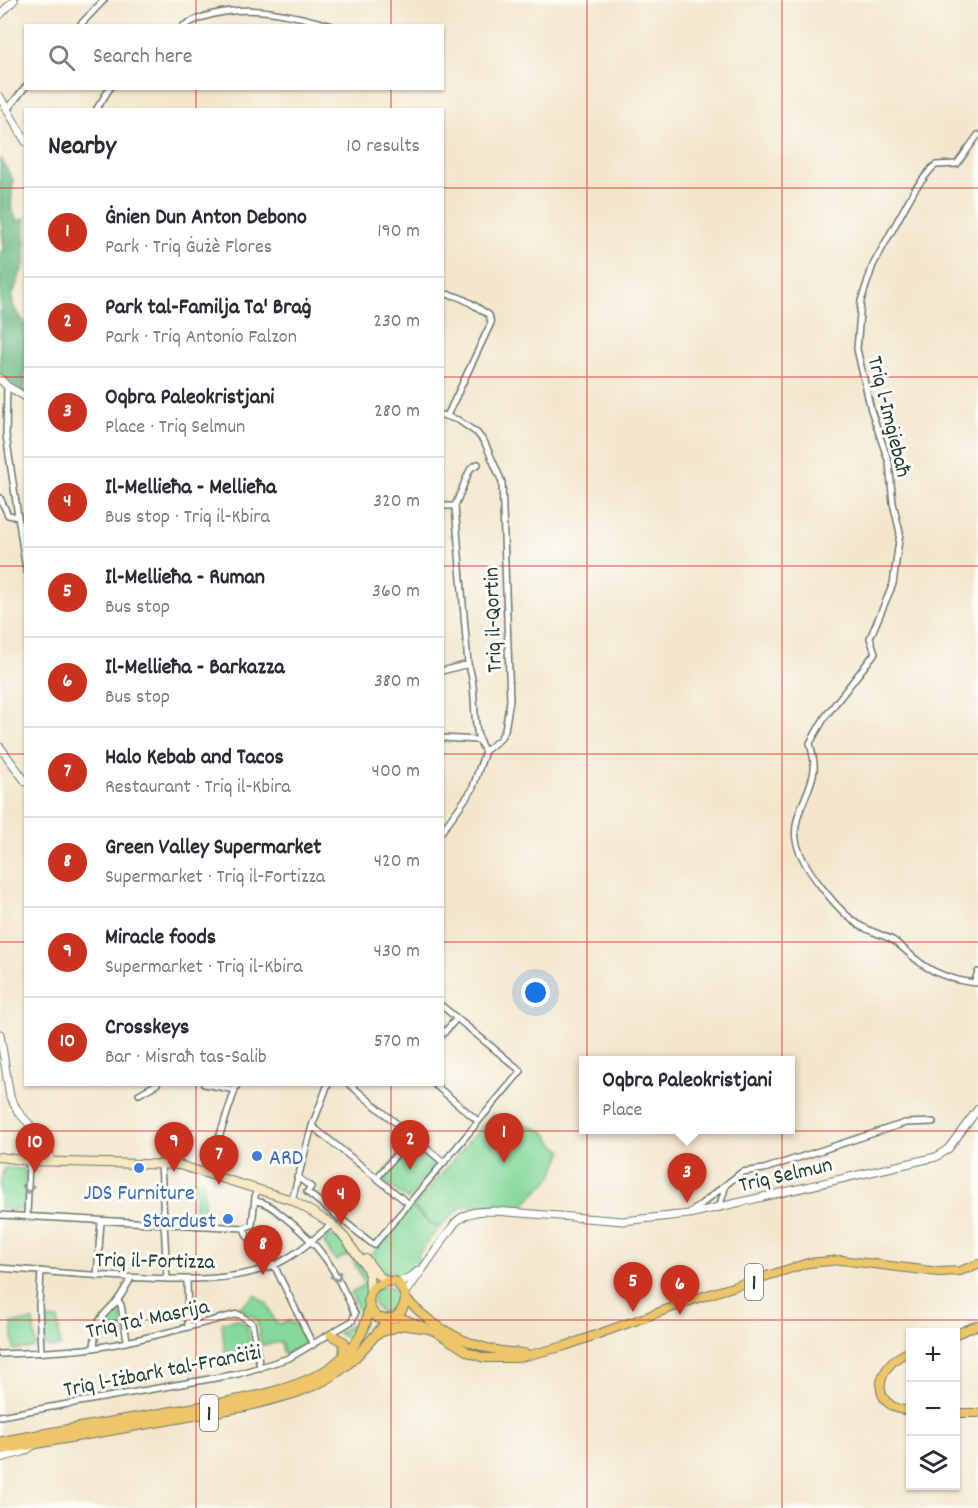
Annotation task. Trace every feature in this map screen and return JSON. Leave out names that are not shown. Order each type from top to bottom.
[{"type":"highway","points":[[370,1293],[379,1283],[392,1282]]},
{"type":"highway","name":"1","points":[[0,1450],[247,1407],[273,1400],[327,1379],[343,1368],[404,1305],[405,1297],[392,1282]]},
{"type":"highway","name":"1","points":[[0,1442],[254,1396],[298,1383],[331,1367],[364,1331],[370,1293]]},
{"type":"highway","name":"1","points":[[369,1308],[378,1318],[394,1317]]},
{"type":"highway","points":[[377,1333],[402,1325],[426,1328]]},
{"type":"highway","points":[[330,1335],[344,1342],[344,1355]]},
{"type":"main road","points":[[1,1160],[161,1163],[179,1165],[256,1188],[292,1200],[340,1228],[378,1275],[392,1282]]},
{"type":"main road","points":[[332,1224],[366,1267],[370,1293]]},
{"type":"main road","name":"1","points":[[394,1317],[426,1328],[468,1352],[484,1358],[509,1359],[587,1339],[704,1296],[808,1263],[841,1260],[939,1272],[960,1270],[978,1264]]},
{"type":"main road","name":"1","points":[[405,1297],[437,1326],[461,1341],[492,1351],[537,1353]]},
{"type":"main road","points":[[960,1332],[978,1325]]},
{"type":"main road","points":[[906,1354],[884,1370],[880,1384],[885,1398],[890,1403],[906,1410]]},
{"type":"main road","points":[[960,1413],[978,1413]]},
{"type":"street","points":[[0,15],[14,0]]},
{"type":"street","points":[[81,24],[104,0]]},
{"type":"street","points":[[186,24],[205,13],[238,5],[257,6],[325,24]]},
{"type":"street","points":[[7,110],[24,89]]},
{"type":"street","points":[[97,108],[109,90]]},
{"type":"street","points":[[0,96],[24,139]]},
{"type":"street","name":"Triq l-Imġiebaħ","points":[[976,983],[941,974],[923,965],[896,943],[853,920],[813,876],[796,843],[795,832],[796,820],[814,773],[810,743],[825,717],[875,653],[870,638],[893,584],[900,533],[893,503],[889,463],[871,410],[857,349],[861,301],[873,265],[915,189],[936,165],[957,164],[978,135]]},
{"type":"street","points":[[444,295],[452,294],[483,311],[489,315],[490,323],[445,416]]},
{"type":"street","points":[[0,380],[24,396]]},
{"type":"street","points":[[7,386],[6,435],[24,557]]},
{"type":"street","name":"Triq il-Qortin","points":[[444,828],[472,790],[485,752],[500,739],[505,730],[510,700],[503,489],[500,476],[485,443],[477,433],[458,420],[445,416]]},
{"type":"street","points":[[478,464],[471,468],[455,506],[468,664],[471,671],[478,740],[485,752]]},
{"type":"street","points":[[0,498],[8,515],[18,518]]},
{"type":"street","points":[[444,506],[455,506]]},
{"type":"street","points":[[444,670],[468,664]]},
{"type":"street","points":[[444,738],[478,740]]},
{"type":"street","points":[[460,740],[473,744],[485,752]]},
{"type":"street","points":[[0,747],[24,779]]},
{"type":"street","points":[[976,983],[978,972]]},
{"type":"street","points":[[297,1177],[311,1187],[307,1192],[374,1245],[521,1071],[444,1008]]},
{"type":"street","points":[[444,1033],[457,1018]]},
{"type":"street","points":[[0,1034],[10,1097],[19,1113],[50,1145],[50,1161]]},
{"type":"street","points":[[139,1094],[153,1086]]},
{"type":"street","points":[[292,1200],[312,1126],[327,1086]]},
{"type":"street","points":[[351,1086],[444,1162]]},
{"type":"street","points":[[436,1086],[478,1121]]},
{"type":"street","points":[[207,1173],[236,1087]]},
{"type":"street","name":"Triq Selmun","points":[[405,1297],[455,1223],[465,1214],[495,1211],[623,1221],[689,1214],[719,1208],[936,1157],[948,1149],[978,1109]]},
{"type":"street","points":[[689,1214],[742,1172],[764,1168],[905,1123],[933,1122]]},
{"type":"street","points":[[312,1126],[409,1204]]},
{"type":"street","points":[[377,1178],[412,1135]]},
{"type":"street","points":[[27,1217],[29,1161]]},
{"type":"street","points":[[161,1163],[167,1279]]},
{"type":"street","points":[[719,1208],[726,1184]]},
{"type":"street","points":[[0,1215],[244,1228],[252,1225],[256,1188]]},
{"type":"street","points":[[255,1201],[268,1204],[313,1241]]},
{"type":"street","points":[[97,1276],[101,1221]]},
{"type":"street","name":"Triq il-Fortizza","points":[[0,1268],[187,1280],[247,1274],[274,1265],[313,1241],[332,1224]]},
{"type":"street","points":[[244,1228],[247,1236],[270,1257],[313,1345]]},
{"type":"street","name":"Triq l-Iżbark tal-Franċiżi","points":[[0,1416],[238,1374],[289,1358],[313,1345],[355,1318],[345,1291],[327,1258],[313,1241]]},
{"type":"street","name":"Triq Selmun","points":[[392,1282],[408,1279],[424,1267]]},
{"type":"street","points":[[41,1271],[39,1305],[41,1353]]},
{"type":"street","points":[[94,1348],[98,1322],[105,1311],[118,1301],[132,1278]]},
{"type":"street","points":[[187,1280],[188,1327]]},
{"type":"street","points":[[118,1301],[121,1305],[127,1340]]},
{"type":"street","name":"Triq Ta' Masrija","points":[[0,1354],[94,1348],[238,1314],[252,1323],[260,1368]]},
{"type":"street","points":[[0,1458],[23,1452],[36,1443]]},
{"type":"green space","points":[[0,158],[13,180],[11,207],[17,221],[24,219],[24,264],[12,296],[14,308],[24,322],[24,392],[0,375],[0,252],[4,251],[0,208]]},
{"type":"green space","points":[[492,1114],[544,1131],[563,1151],[552,1176],[521,1207],[462,1206],[441,1226],[433,1225],[414,1207]]},
{"type":"green space","points":[[415,1142],[439,1161],[408,1200],[380,1178],[408,1143]]},
{"type":"green space","points":[[4,1168],[25,1169],[24,1210],[0,1208],[0,1184]]},
{"type":"green space","points":[[194,1178],[203,1180],[205,1221],[195,1220]]},
{"type":"green space","points":[[412,1207],[432,1226],[440,1227],[418,1254],[419,1264],[406,1276],[393,1278],[380,1271],[368,1259]]},
{"type":"green space","points":[[330,1235],[344,1241],[360,1261],[368,1281],[364,1322],[360,1332],[349,1345],[346,1338],[338,1333],[358,1320],[359,1311],[351,1293],[365,1284],[351,1256],[345,1256],[336,1261],[324,1243],[326,1236]]},
{"type":"green space","points":[[386,1286],[395,1290],[399,1299],[395,1308],[386,1312],[377,1308],[373,1299],[377,1290]]},
{"type":"green space","points":[[255,1295],[267,1304],[275,1322],[280,1324],[289,1321],[291,1324],[297,1322],[304,1344],[284,1355],[281,1342],[261,1345],[257,1320],[239,1308]]},
{"type":"green space","points":[[118,1307],[125,1336],[102,1341],[99,1337],[101,1323]]},
{"type":"green space","points":[[58,1319],[60,1347],[48,1348],[45,1345],[43,1320]]},
{"type":"green space","points":[[237,1319],[247,1325],[251,1349],[225,1353],[222,1323]]},
{"type":"green space","points":[[33,1321],[36,1344],[33,1348],[14,1350],[12,1323]]},
{"type":"place","name":"ARD","points":[[257,1156]]},
{"type":"place","name":"Ġnien Dun Anton Debono","points":[[504,1163]]},
{"type":"place","name":"JDS Furniture","points":[[139,1168]]},
{"type":"place","name":"Park tal-Familja Ta' Braġ","points":[[410,1170]]},
{"type":"place","name":"Miracle foods","points":[[174,1172]]},
{"type":"place","name":"Crosskeys","points":[[35,1173]]},
{"type":"place","name":"Halo Kebab and Tacos","points":[[219,1185]]},
{"type":"place","name":"Oqbra Paleokristjani","points":[[687,1203]]},
{"type":"place","name":"Stardust","points":[[228,1219]]},
{"type":"place","name":"Il-Mellieħa - Mellieħa","points":[[341,1225]]},
{"type":"place","name":"Green Valley Supermarket","points":[[263,1275]]},
{"type":"place","name":"Il-Mellieħa - Ruman","points":[[633,1312]]},
{"type":"place","name":"Il-Mellieħa - Barkazza","points":[[680,1315]]}]
